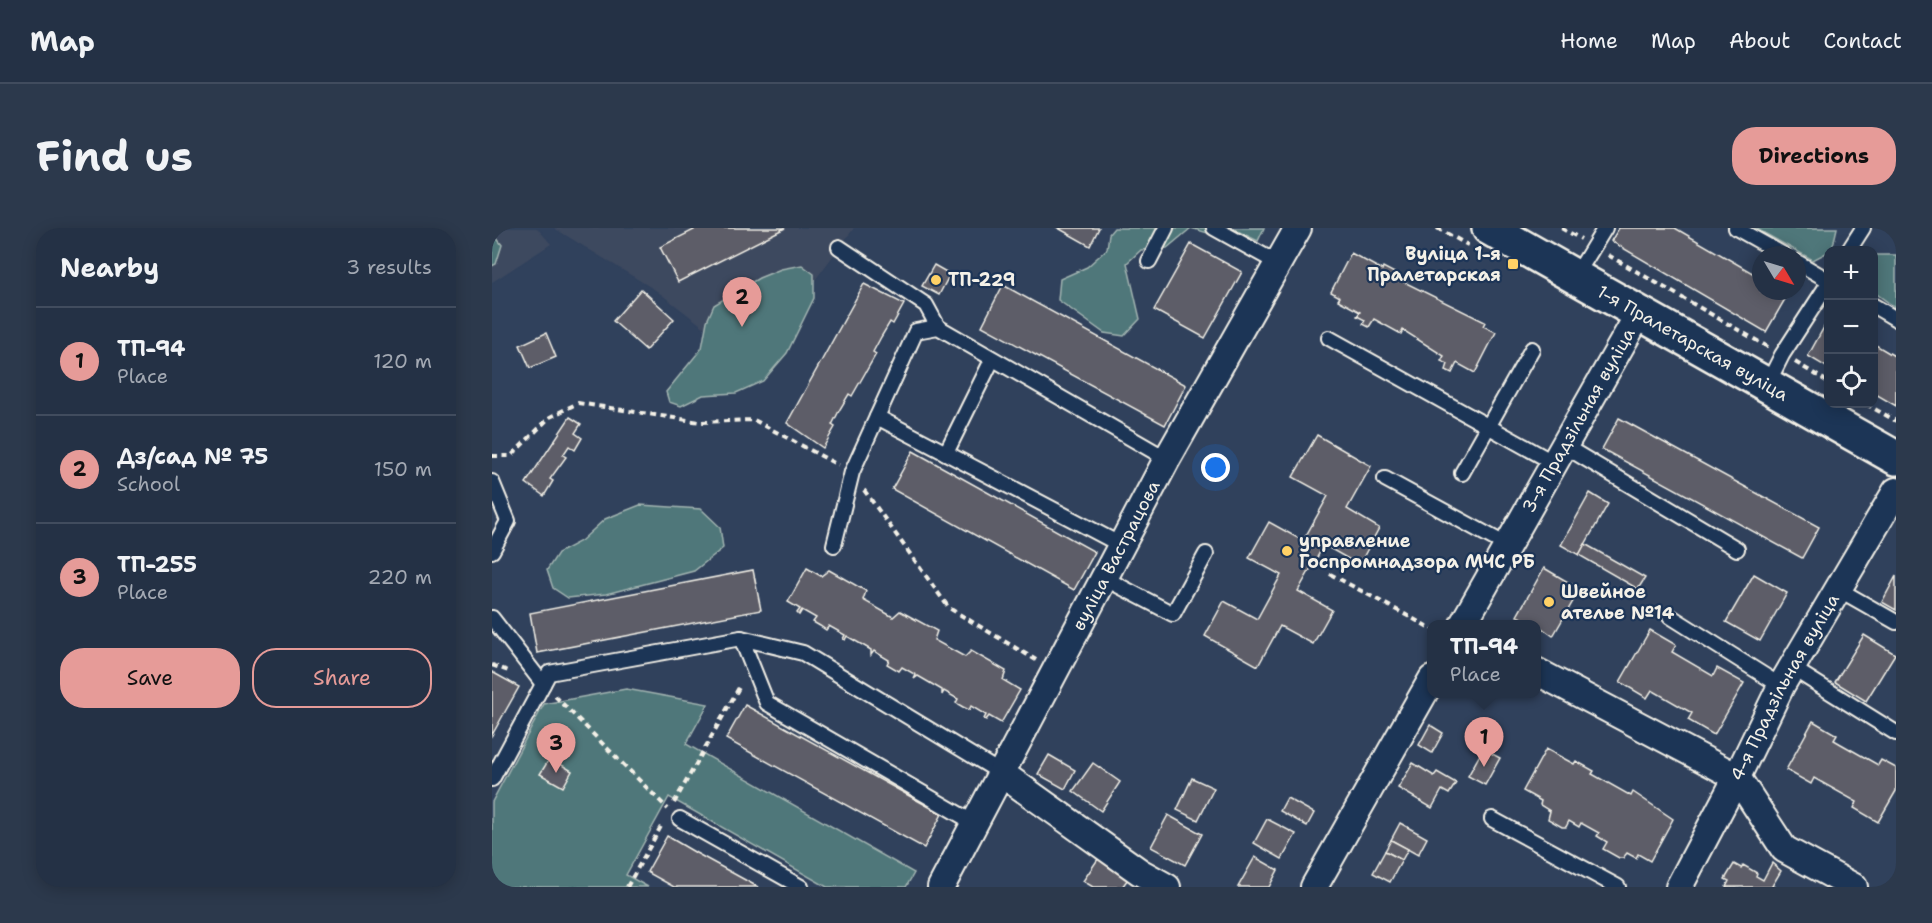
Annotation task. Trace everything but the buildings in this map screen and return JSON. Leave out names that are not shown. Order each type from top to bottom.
[{"type":"main road","name":"1-я Пралетарская вуліца","points":[[1489,228],[1640,312],[1766,387],[1896,458]]},
{"type":"street","name":"вуліца Вастрацова","points":[[942,887],[1167,459],[1298,228]]},
{"type":"street","name":"3-я Прадзільная вуліца","points":[[1465,620],[1561,456],[1640,312]]},
{"type":"street","name":"4-я Прадзільная вуліца","points":[[1679,887],[1786,677],[1896,491]]},
{"type":"street","points":[[1541,675],[1737,777],[1784,849],[1854,887]]},
{"type":"street","points":[[1314,887],[1427,686]]},
{"type":"street","points":[[1001,773],[1140,872],[1167,887]]},
{"type":"lane","points":[[1149,261],[1166,228]]},
{"type":"lane","points":[[1214,228],[1279,264]]},
{"type":"lane","points":[[1575,276],[1605,228]]},
{"type":"lane","points":[[1736,228],[1768,246]]},
{"type":"lane","points":[[1852,246],[1863,228]]},
{"type":"lane","points":[[839,248],[926,305],[938,327],[1167,459]]},
{"type":"lane","points":[[1806,268],[1824,279]]},
{"type":"lane","points":[[1766,387],[1782,355],[1824,288]]},
{"type":"lane","points":[[1878,308],[1896,319]]},
{"type":"lane","points":[[834,544],[852,472],[916,331],[938,327]]},
{"type":"lane","points":[[1329,338],[1488,426],[1561,456],[1737,549]]},
{"type":"lane","points":[[1462,473],[1532,349]]},
{"type":"lane","points":[[946,453],[992,360]]},
{"type":"lane","points":[[877,417],[1121,545]]},
{"type":"lane","points":[[1385,479],[1508,546]]},
{"type":"lane","points":[[492,482],[508,521],[492,551]]},
{"type":"lane","points":[[1104,578],[1173,614],[1206,554]]},
{"type":"lane","points":[[1838,589],[1896,622]]},
{"type":"lane","points":[[1670,616],[1896,733]]},
{"type":"lane","points":[[492,618],[543,684]]},
{"type":"lane","points":[[741,638],[767,703],[976,824]]},
{"type":"lane","points":[[492,779],[549,673],[741,638],[802,654],[1001,773]]},
{"type":"lane","points":[[675,815],[801,887]]},
{"type":"lane","points":[[1492,819],[1618,887]]},
{"type":"path","points":[[1561,228],[1824,380]]},
{"type":"path","points":[[492,456],[511,456],[550,417],[578,403],[700,422],[754,420],[852,472],[949,608],[1055,672]]},
{"type":"path","points":[[1873,408],[1896,421]]},
{"type":"path","points":[[1330,574],[1427,627]]},
{"type":"path","points":[[492,665],[521,676]]},
{"type":"path","points":[[627,887],[675,815],[752,665]]},
{"type":"path","points":[[543,684],[675,815]]},
{"type":"shaded area","points":[[492,228],[537,228],[551,244],[492,282]]},
{"type":"shaded area","points":[[554,228],[854,228],[752,364],[657,291]]},
{"type":"green space","points":[[1114,228],[1191,228],[1167,248],[1141,250],[1127,263],[1140,319],[1124,336],[1104,333],[1058,300],[1060,279],[1087,267],[1107,249],[1109,234]]},
{"type":"green space","points":[[1191,228],[1217,228],[1211,234]]},
{"type":"green space","points":[[1231,228],[1264,228],[1258,241]]},
{"type":"green space","points":[[1755,228],[1837,228],[1833,246],[1824,246],[1824,254],[1813,260],[1806,256],[1806,246],[1788,246]]},
{"type":"green space","points":[[492,232],[502,245],[496,264],[492,266]]},
{"type":"green space","points":[[1878,255],[1896,255],[1896,308],[1878,295]]},
{"type":"green space","points":[[802,265],[814,274],[814,298],[787,353],[763,381],[736,393],[703,395],[681,406],[669,402],[666,392],[702,348],[707,321],[714,305],[759,278],[781,269]]},
{"type":"green space","points":[[640,505],[701,509],[720,527],[723,548],[694,571],[606,594],[568,598],[553,588],[547,570],[558,553],[581,541],[605,519]]},
{"type":"green space","points":[[626,689],[708,704],[686,744],[914,873],[906,887],[827,887],[669,797],[626,875],[648,887],[492,887],[492,802],[544,704]]},
{"type":"place","name":"Вуліца 1-я Пралетарская","points":[[1513,264]]},
{"type":"place","name":"ТП-229","points":[[936,280]]},
{"type":"place","name":"Дз/сад № 75","points":[[742,327]]},
{"type":"place","name":"управление Госпромнадзора МЧС РБ","points":[[1287,551]]},
{"type":"place","name":"Швейное ателье №14","points":[[1549,602]]},
{"type":"place","name":"ТП-94","points":[[1484,767]]},
{"type":"place","name":"ТП-255","points":[[556,773]]}]
